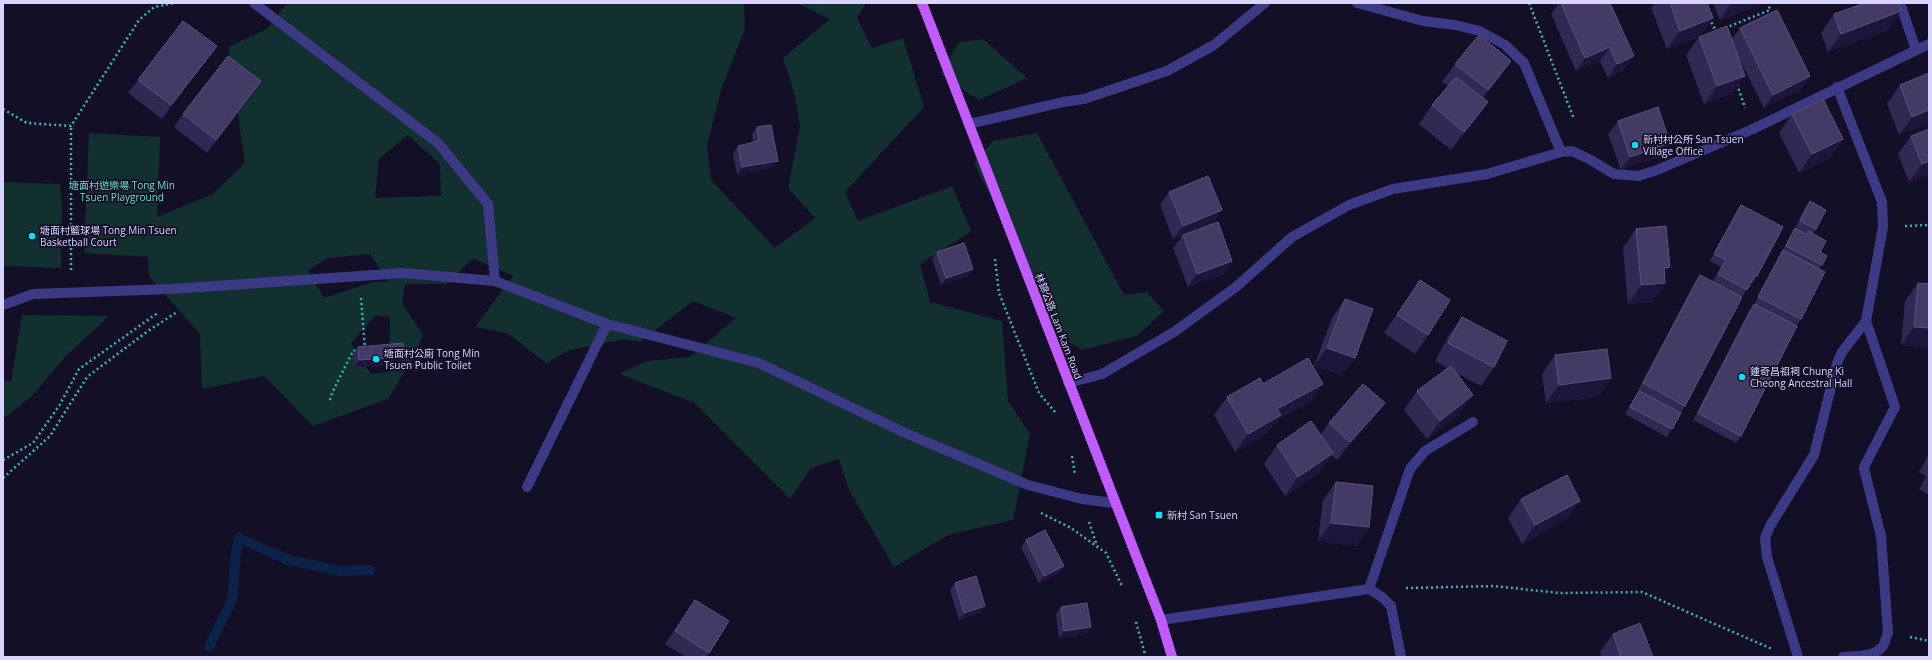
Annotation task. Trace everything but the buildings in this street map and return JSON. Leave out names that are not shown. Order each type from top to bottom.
[{"type":"main road","name":"林錦公路 Lam Kam Road","points":[[922,3],[1114,503],[1161,620],[1172,657]]},
{"type":"lane","points":[[254,3],[438,143],[488,204],[495,281]]},
{"type":"lane","points":[[969,124],[1063,102],[1084,99],[1167,71],[1214,45],[1265,3]]},
{"type":"lane","points":[[1357,3],[1423,21],[1455,24],[1480,31],[1505,45],[1524,63],[1561,152]]},
{"type":"lane","points":[[1900,3],[1916,50]]},
{"type":"lane","points":[[1068,383],[1102,374],[1174,332],[1236,287],[1292,237],[1349,205],[1393,189],[1487,174],[1561,152],[1572,152],[1584,156],[1614,174],[1638,176],[1657,170],[1753,129],[1837,87],[1929,44]]},
{"type":"lane","points":[[1798,657],[1767,557],[1765,538],[1770,526],[1814,455],[1837,364],[1842,352],[1866,321],[1883,227],[1882,202],[1837,87]]},
{"type":"lane","points":[[3,305],[33,294],[186,288],[403,272],[495,281],[606,324],[759,363],[904,432],[1028,485],[1082,499],[1114,503]]},
{"type":"lane","points":[[1843,657],[1869,654],[1877,651],[1883,646],[1888,633],[1881,536],[1864,469],[1895,407],[1866,321]]},
{"type":"lane","points":[[527,487],[606,324]]},
{"type":"lane","points":[[1369,589],[1410,469],[1425,451],[1473,422]]},
{"type":"lane","points":[[1161,620],[1369,589],[1382,597],[1391,606],[1401,657]]},
{"type":"path","points":[[71,293],[71,126],[139,20],[154,7],[175,3]]},
{"type":"path","points":[[1529,3],[1575,122]]},
{"type":"path","points":[[1717,31],[1770,10],[1768,3]]},
{"type":"path","points":[[1707,14],[1717,31],[1719,38]]},
{"type":"path","points":[[1735,80],[1753,129]]},
{"type":"path","points":[[3,109],[27,123],[71,126]]},
{"type":"path","points":[[3,460],[33,443],[59,406],[80,369],[152,319],[186,288]]},
{"type":"path","points":[[361,293],[365,350]]},
{"type":"path","points":[[3,478],[50,436],[87,377],[148,331],[179,311]]},
{"type":"path","points":[[330,400],[332,392],[354,351],[373,349]]},
{"type":"path","points":[[1036,511],[1071,528],[1106,554],[1123,589]]},
{"type":"path","points":[[1369,589],[1494,586],[1559,593],[1642,592],[1777,651]]},
{"type":"path","points":[[1134,617],[1146,657]]},
{"type":"green space","name":"塘面村遊樂場 Tong Min Tsuen Playground","points":[[287,3],[744,3],[745,29],[722,87],[707,145],[711,180],[775,248],[815,218],[788,188],[800,127],[795,96],[783,58],[830,19],[797,3],[866,3],[857,18],[872,48],[903,38],[924,107],[845,192],[858,221],[952,186],[971,231],[920,264],[930,302],[1002,321],[1008,401],[1030,434],[1013,520],[948,535],[894,567],[849,490],[839,459],[811,468],[790,499],[695,403],[619,374],[647,361],[690,357],[736,318],[693,301],[640,342],[624,339],[570,350],[546,363],[507,333],[475,327],[513,276],[473,258],[446,284],[405,284],[402,304],[423,334],[414,356],[388,399],[313,426],[264,376],[202,389],[200,334],[149,276],[148,257],[84,253],[89,133],[160,137],[157,217],[213,194],[245,163],[228,47],[267,29]],"holes":[[[408,135],[440,164],[441,196],[375,198],[379,159]],[[370,254],[389,282],[373,282],[324,298],[308,270],[329,258]],[[376,315],[390,317],[389,372],[371,374],[351,343]]]},
{"type":"green space","points":[[983,39],[1027,78],[979,100],[941,75],[958,43]]},
{"type":"green space","points":[[1037,133],[1124,295],[1147,292],[1164,311],[1137,336],[1082,350],[1061,337],[974,163],[993,141]]},
{"type":"green space","name":"塘面村籃球場 Tong Min Tsuen Basketball Court","points":[[3,182],[60,184],[62,207],[61,268],[3,266]]},
{"type":"green space","points":[[22,315],[109,316],[65,357],[32,396],[3,419],[3,380],[11,382]]},
{"type":"waterway","points":[[209,647],[232,600],[239,538],[286,559],[339,571],[370,570]]},
{"type":"place","name":"新村村公所 San Tsuen Village Office","points":[[1635,145]]},
{"type":"place","name":"塘面村籃球場 Tong Min Tsuen Basketball Court","points":[[32,236]]},
{"type":"place","name":"塘面村公廁 Tong Min Tsuen Public Toilet","points":[[376,359]]},
{"type":"place","name":"鍾奇昌祖祠 Chung Ki Cheong Ancestral Hall","points":[[1742,377]]},
{"type":"place","name":"新村 San Tsuen","points":[[1159,515]]}]
